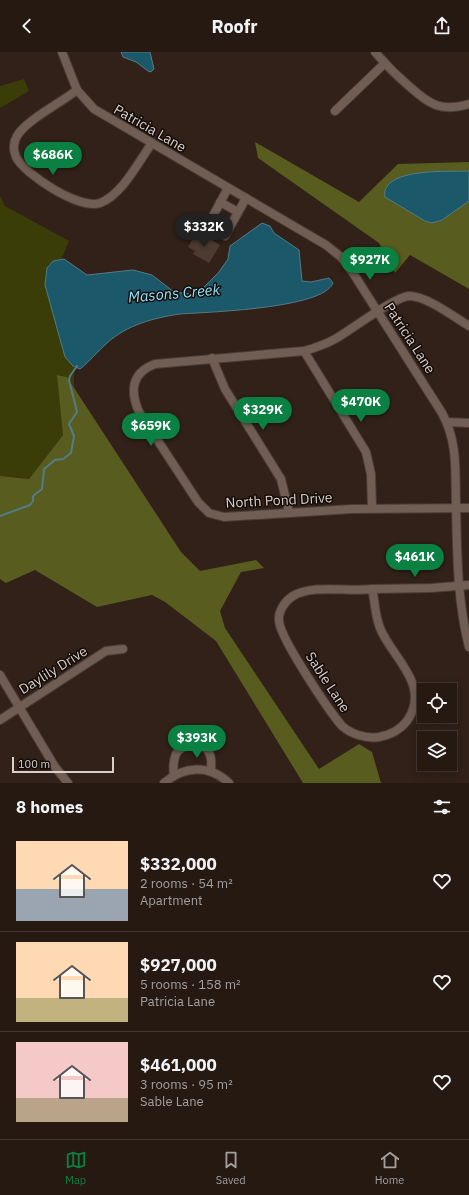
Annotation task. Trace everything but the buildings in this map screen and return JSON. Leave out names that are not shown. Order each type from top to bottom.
[{"type":"street","name":"Patricia Lane","points":[[62,52],[77,90],[86,103],[102,115],[334,250],[348,265],[447,422],[454,451],[460,584],[463,619],[469,647]]},
{"type":"street","points":[[375,52],[384,64],[428,103],[449,108],[469,104]]},
{"type":"street","points":[[335,111],[384,64]]},
{"type":"street","points":[[77,90],[30,122],[16,137],[14,151],[16,157],[30,173],[79,202],[94,204],[100,203],[118,190],[152,143]]},
{"type":"street","points":[[228,188],[207,227],[225,236],[246,198]]},
{"type":"street","points":[[220,202],[238,212]]},
{"type":"street","name":"North Pond Drive","points":[[469,326],[424,299],[409,296],[378,312],[334,340],[304,351],[170,361],[148,366],[137,376],[134,383],[134,398],[139,412],[198,502],[209,513],[224,517],[372,508],[469,508]]},
{"type":"street","points":[[304,351],[366,452],[371,474],[372,508]]},
{"type":"street","points":[[212,358],[225,389],[281,479],[289,512]]},
{"type":"street","points":[[447,422],[469,423]]},
{"type":"street","name":"Sable Lane","points":[[372,589],[379,627],[410,675],[415,697],[412,711],[405,723],[395,732],[375,737],[368,737],[348,731],[342,726],[292,650],[281,630],[279,622],[279,615],[287,601],[301,593],[317,590],[372,589],[431,588],[460,584],[469,585]]},
{"type":"street","name":"Daylily Drive","points":[[0,720],[106,651],[123,649]]},
{"type":"street","points":[[0,675],[55,767],[68,783]]},
{"type":"street","points":[[174,776],[173,763],[177,752],[184,746],[195,744],[204,747],[210,755],[211,771]]},
{"type":"street","points":[[164,783],[174,776],[190,769],[198,769],[211,771],[229,783]]},
{"type":"shaded area","points":[[24,79],[29,91],[0,108],[0,86]]},
{"type":"shaded area","points":[[0,196],[5,206],[69,241],[62,258],[48,265],[62,350],[74,367],[74,387],[67,377],[58,375],[63,435],[29,479],[0,476]]},
{"type":"green space","points":[[255,142],[359,202],[398,164],[469,162],[469,289],[410,255],[395,273],[379,243],[258,158]]},
{"type":"green space","points":[[57,375],[67,377],[181,552],[200,571],[256,560],[264,568],[241,572],[220,611],[225,628],[319,769],[359,744],[372,752],[381,783],[303,783],[216,641],[165,602],[152,595],[97,607],[35,570],[6,583],[0,579],[0,476],[29,479],[63,435]]},
{"type":"water","points":[[121,52],[150,52],[154,69],[151,72],[148,71],[136,62],[123,57]]},
{"type":"water","points":[[469,171],[469,201],[442,220],[432,223],[425,221],[385,197],[386,187],[393,180],[405,176],[418,173]]},
{"type":"water","points":[[262,223],[270,226],[274,233],[299,250],[302,281],[311,282],[329,278],[333,283],[325,292],[309,299],[262,308],[180,314],[150,320],[123,331],[104,346],[80,369],[73,366],[65,357],[45,285],[47,268],[53,261],[64,259],[87,275],[133,270],[152,275],[174,292],[191,294],[201,290],[219,272],[228,259],[230,246]]},
{"type":"waterway","name":"Masons Creek","points":[[0,516],[30,505],[33,501],[33,496],[42,489],[44,469],[55,460],[63,459],[71,453],[74,436],[69,424],[77,412],[69,380],[77,366]]}]
